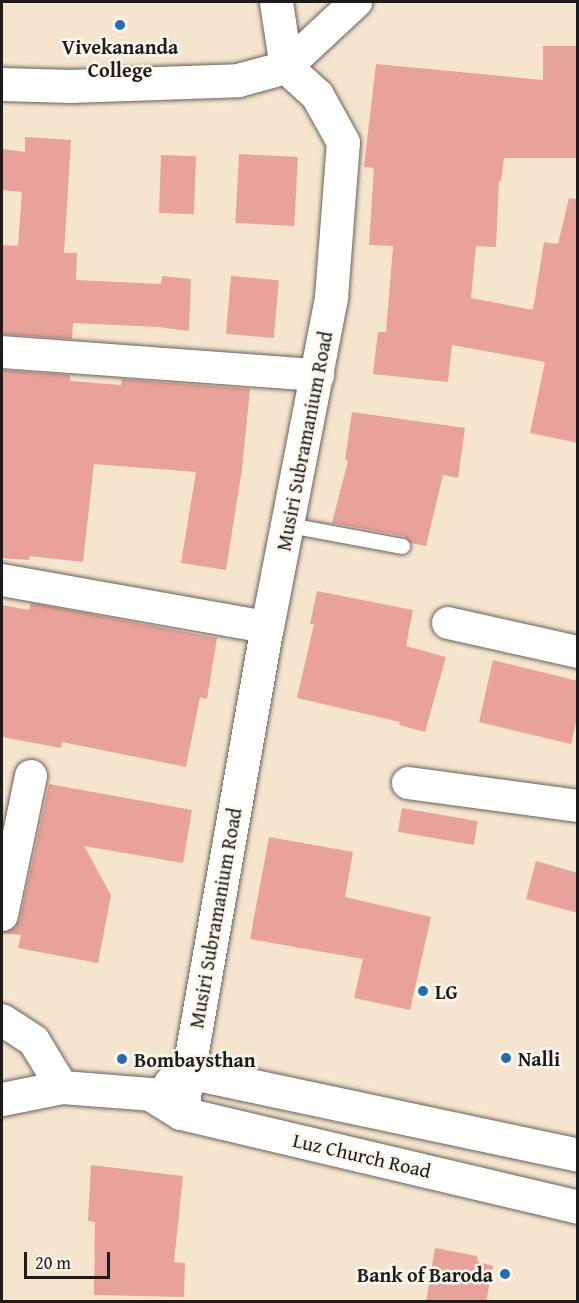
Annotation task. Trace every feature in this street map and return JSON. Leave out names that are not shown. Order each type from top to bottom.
[{"type":"main road","points":[[2,84],[81,86],[238,81],[286,67],[276,2]]},
{"type":"main road","name":"Musiri Subramanium Road","points":[[181,1113],[267,627],[289,525],[331,297],[343,142],[317,95],[286,67]]},
{"type":"main road","points":[[150,1094],[188,1072],[578,1155]]},
{"type":"main road","name":"Luz Church Road","points":[[2,1099],[62,1087],[150,1094],[181,1113],[578,1207]]},
{"type":"street","points":[[286,67],[356,2]]},
{"type":"street","points":[[2,352],[318,375]]},
{"type":"street","points":[[2,580],[267,627]]},
{"type":"street","points":[[448,623],[578,652]]},
{"type":"street","points":[[2,915],[31,776]]},
{"type":"street","points":[[408,783],[578,806]]},
{"type":"street","points":[[2,1020],[34,1041],[62,1087]]},
{"type":"lane","points":[[289,525],[402,546]]},
{"type":"building","points":[[543,46],[578,46],[578,158],[504,158],[501,181],[499,181],[496,247],[476,246],[471,298],[533,310],[544,242],[558,244],[569,198],[578,199],[578,443],[530,433],[545,362],[452,345],[448,382],[373,374],[378,332],[386,332],[393,246],[369,245],[374,168],[364,167],[376,64],[543,80]]},
{"type":"building","points":[[25,137],[71,140],[64,253],[77,253],[76,280],[161,284],[162,276],[191,279],[189,331],[158,327],[73,323],[72,339],[2,334],[2,245],[18,246],[22,192],[2,190],[2,149],[25,152]]},
{"type":"building","points":[[239,154],[298,157],[294,226],[235,223]]},
{"type":"building","points":[[161,155],[196,156],[194,214],[159,213]]},
{"type":"building","points":[[231,276],[279,280],[274,338],[226,334]]},
{"type":"building","points":[[2,370],[70,375],[70,381],[121,385],[122,379],[250,389],[242,469],[226,570],[181,563],[196,472],[94,464],[83,562],[30,556],[29,560],[2,558]]},
{"type":"building","points":[[352,412],[465,428],[458,478],[443,475],[426,546],[411,543],[404,536],[332,523],[348,461],[345,460]]},
{"type":"building","points":[[317,591],[413,610],[406,646],[446,657],[425,732],[399,725],[400,722],[297,698],[314,624],[310,624]]},
{"type":"building","points":[[31,603],[217,638],[207,699],[200,697],[186,767],[62,742],[61,748],[2,737],[2,605],[29,610]]},
{"type":"building","points":[[493,660],[578,681],[578,715],[571,744],[479,722]]},
{"type":"building","points":[[49,784],[192,810],[183,863],[84,846],[111,895],[98,963],[18,948],[21,935],[2,933],[15,927],[20,919]]},
{"type":"building","points":[[402,808],[478,821],[474,845],[398,832]]},
{"type":"building","points":[[269,837],[353,852],[345,897],[431,917],[410,1010],[354,998],[363,959],[250,939]]},
{"type":"building","points":[[536,861],[578,873],[578,913],[526,899]]},
{"type":"building","points":[[91,1165],[183,1176],[174,1262],[185,1263],[184,1297],[94,1295],[95,1222],[88,1221]]},
{"type":"building","points":[[435,1248],[477,1256],[478,1262],[493,1266],[486,1302],[426,1302]]},
{"type":"place","name":"Vivekananda College","points":[[120,25]]},
{"type":"place","name":"LG","points":[[423,991]]},
{"type":"place","name":"Nalli","points":[[506,1058]]},
{"type":"place","name":"Bombaysthan","points":[[122,1059]]},
{"type":"place","name":"Bank of Baroda","points":[[505,1274]]}]
